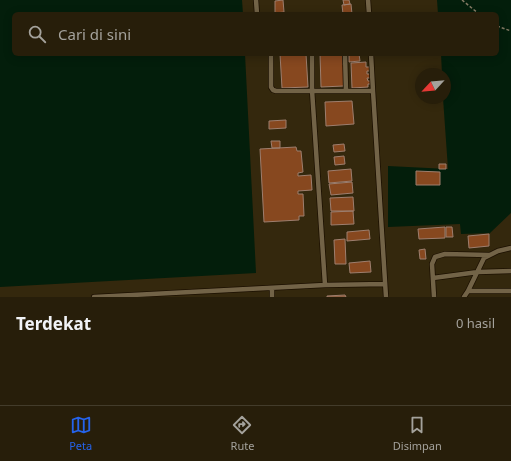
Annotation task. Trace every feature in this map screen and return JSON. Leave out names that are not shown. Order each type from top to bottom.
[{"type":"lane","points":[[256,0],[257,12]]},
{"type":"lane","points":[[368,0],[369,12]]},
{"type":"lane","points":[[271,56],[271,87],[273,90],[346,92],[372,91]]},
{"type":"lane","points":[[312,56],[312,90],[326,285]]},
{"type":"lane","points":[[345,56],[346,92]]},
{"type":"lane","points":[[371,56],[372,91],[386,297]]},
{"type":"lane","points":[[464,297],[468,292],[484,258],[498,251],[511,248]]},
{"type":"lane","points":[[434,297],[432,264],[435,257],[445,254],[489,255]]},
{"type":"lane","points":[[433,278],[478,272],[511,271]]},
{"type":"lane","points":[[94,297],[326,285],[385,284]]},
{"type":"lane","points":[[272,288],[272,297]]},
{"type":"lane","points":[[468,292],[511,291]]},
{"type":"path","points":[[462,0],[477,12]]},
{"type":"path","points":[[499,27],[511,31]]},
{"type":"shaded area","points":[[0,0],[242,0],[243,12],[12,12],[12,56],[245,56],[256,273],[0,287]]},
{"type":"shaded area","points":[[437,0],[511,0],[511,213],[490,233],[461,234],[460,224],[388,227],[388,166],[448,169],[443,104],[451,104],[451,68],[442,68],[441,56],[499,56],[499,12],[438,12]]},
{"type":"building","points":[[283,0],[284,12],[275,12],[275,1]]},
{"type":"building","points":[[343,0],[349,0],[350,4],[344,5]]},
{"type":"building","points":[[351,4],[352,12],[343,12],[342,5]]},
{"type":"building","points":[[280,56],[306,56],[308,87],[282,88]]},
{"type":"building","points":[[320,56],[344,56],[345,58],[343,58],[343,65],[345,65],[344,86],[321,87]]},
{"type":"building","points":[[349,56],[359,56],[360,61],[349,62]]},
{"type":"building","points":[[366,62],[366,67],[370,67],[370,71],[367,71],[367,74],[371,74],[371,78],[367,78],[368,81],[371,81],[371,84],[368,84],[368,87],[352,88],[351,63]]},
{"type":"building","points":[[352,101],[354,124],[326,126],[325,102]]},
{"type":"building","points":[[286,120],[286,128],[269,129],[269,121]]},
{"type":"building","points":[[271,141],[280,141],[280,148],[272,148]]},
{"type":"building","points":[[344,144],[345,151],[334,152],[333,145]]},
{"type":"building","points":[[296,147],[297,151],[301,151],[303,172],[298,173],[298,176],[311,175],[312,190],[298,191],[298,194],[303,194],[304,216],[299,216],[299,220],[264,222],[260,149]]},
{"type":"building","points":[[344,156],[345,164],[335,165],[334,157]]},
{"type":"building","points":[[439,164],[446,164],[446,169],[439,169]]},
{"type":"building","points":[[351,169],[352,181],[329,183],[328,171]]},
{"type":"building","points":[[416,171],[440,172],[440,185],[416,185]]},
{"type":"building","points":[[352,182],[353,193],[331,195],[329,184]]},
{"type":"building","points":[[353,197],[354,211],[331,211],[330,198]]},
{"type":"building","points":[[353,211],[354,224],[331,225],[331,212]]},
{"type":"building","points":[[445,227],[445,238],[419,239],[418,229]]},
{"type":"building","points":[[446,227],[452,227],[453,237],[446,237]]},
{"type":"building","points":[[369,230],[370,239],[347,241],[347,232]]},
{"type":"building","points":[[489,234],[489,246],[469,248],[468,236]]},
{"type":"building","points":[[345,239],[346,264],[335,264],[334,240]]},
{"type":"building","points":[[425,249],[426,259],[420,259],[419,250]]},
{"type":"building","points":[[370,261],[371,272],[350,273],[349,263]]},
{"type":"building","points":[[345,295],[346,297],[327,297],[327,296]]}]
